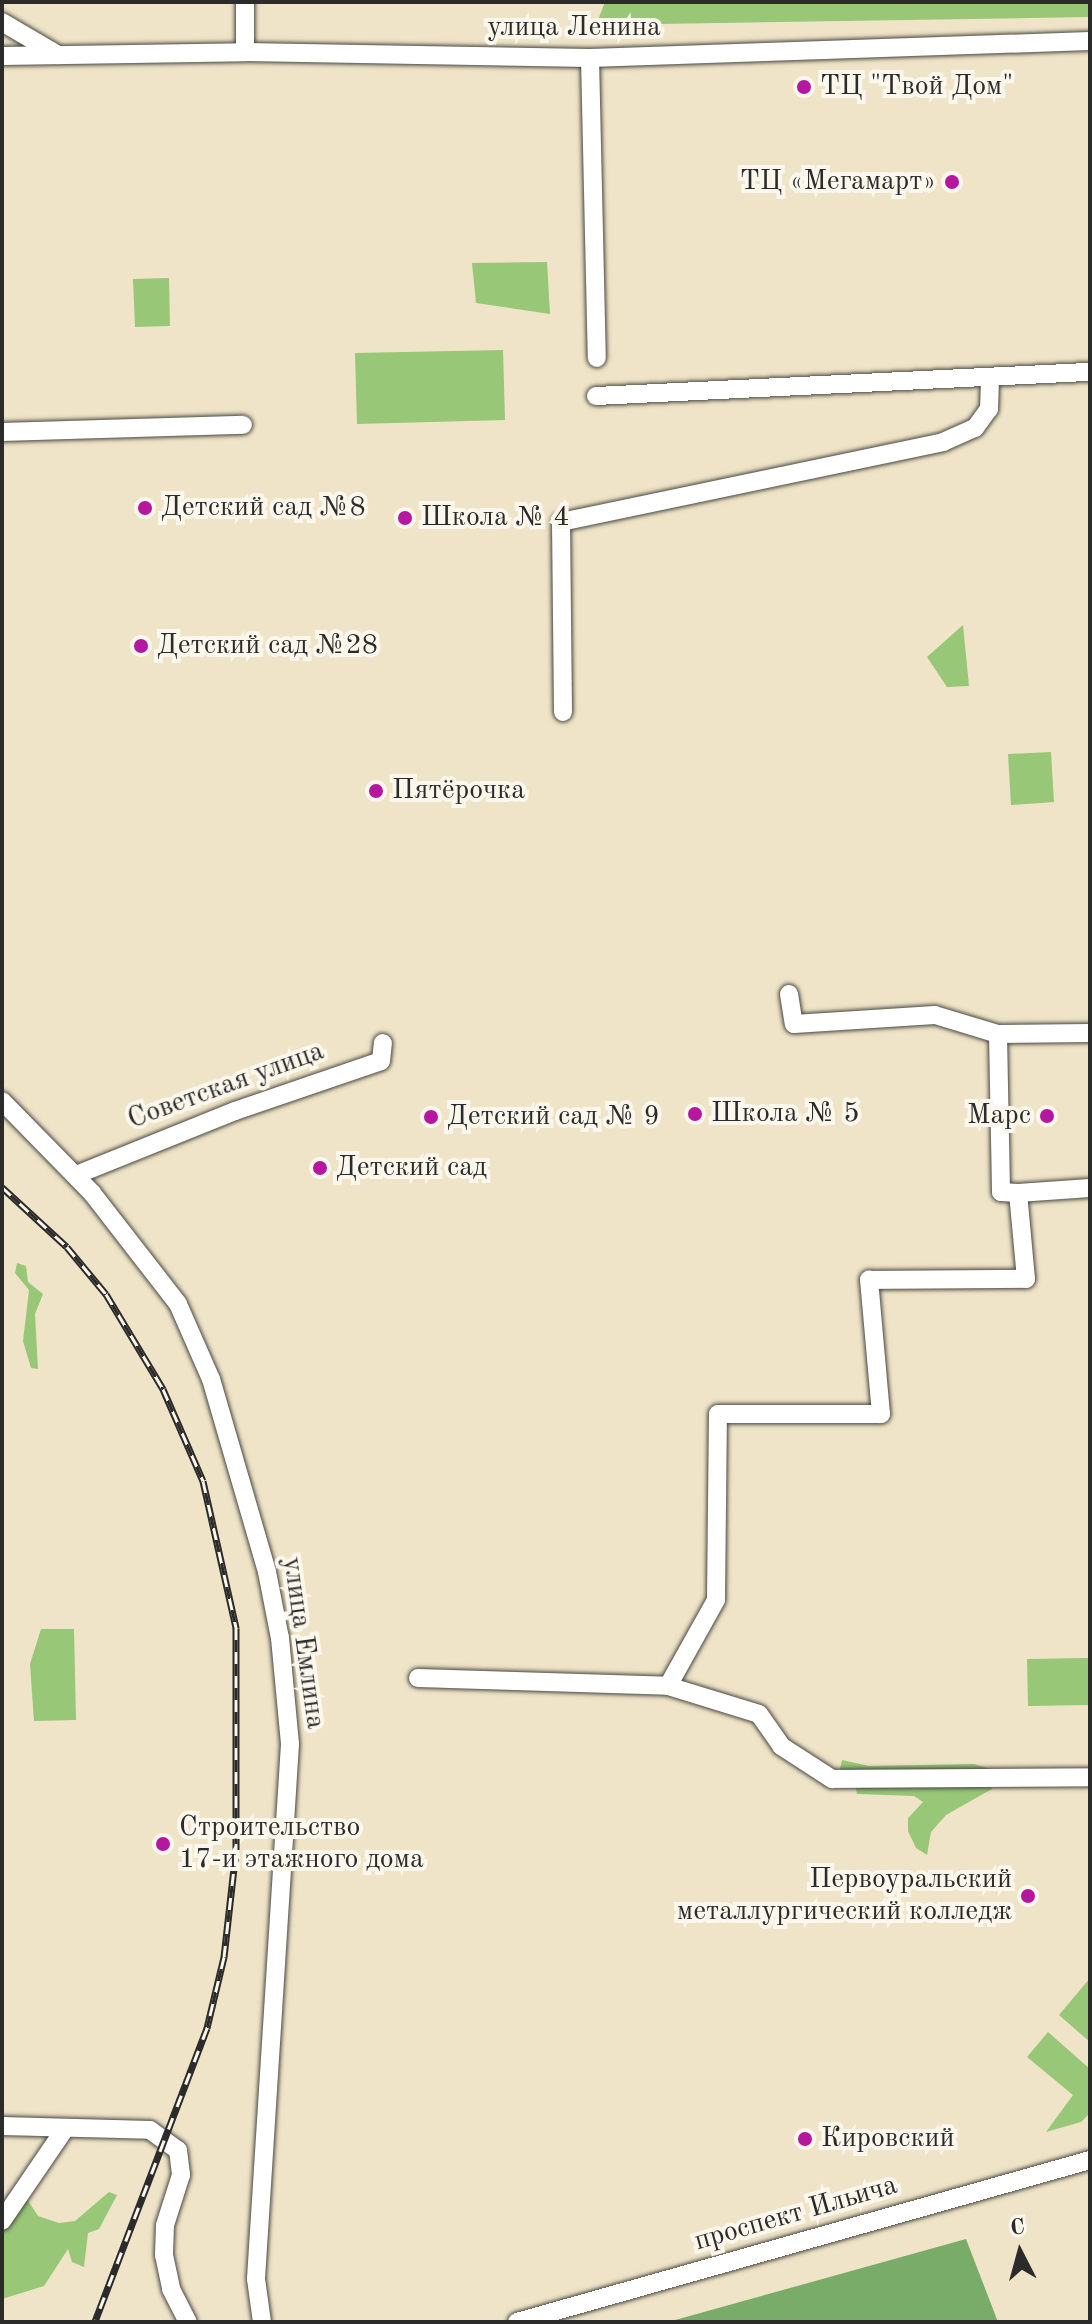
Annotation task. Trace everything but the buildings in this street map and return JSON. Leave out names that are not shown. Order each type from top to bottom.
[{"type":"street","points":[[245,2],[245,52]]},
{"type":"street","points":[[2,22],[58,55]]},
{"type":"street","name":"улица Ленина","points":[[2,56],[245,52],[590,58],[1090,41]]},
{"type":"street","points":[[590,58],[597,358]]},
{"type":"street","points":[[596,396],[1090,372]]},
{"type":"street","points":[[563,712],[561,522],[943,442],[975,428],[989,409],[990,377]]},
{"type":"street","points":[[2,432],[243,425]]},
{"type":"street","points":[[789,994],[794,1024],[935,1015],[998,1034],[1090,1033]]},
{"type":"street","points":[[998,1034],[1001,1192],[1090,1188]]},
{"type":"street","name":"Советская улица","points":[[76,1175],[235,1111],[381,1061],[383,1043]]},
{"type":"street","name":"улица Емлина","points":[[2,1101],[76,1175],[161,1278],[191,1327],[257,1528],[280,1638],[290,1744],[261,2156],[256,2279],[262,2321]]},
{"type":"street","points":[[668,1686],[716,1600],[718,1414],[881,1414],[869,1280],[1026,1279],[1018,1193]]},
{"type":"street","points":[[418,1678],[668,1686],[759,1714],[781,1746],[832,1779],[1090,1777]]},
{"type":"street","points":[[2,2126],[150,2130],[178,2150],[181,2175],[165,2225],[164,2255],[171,2289],[188,2322]]},
{"type":"street","points":[[2,2221],[64,2130]]},
{"type":"street","name":"проспект Ильича","points":[[517,2322],[1090,2160]]},
{"type":"green space","points":[[605,2],[1090,2],[1090,17],[596,25]]},
{"type":"green space","points":[[547,262],[550,314],[476,303],[472,263]]},
{"type":"green space","points":[[169,278],[170,326],[135,327],[133,279]]},
{"type":"green space","points":[[503,350],[505,420],[357,424],[355,353]]},
{"type":"green space","points":[[963,625],[969,686],[947,687],[927,657]]},
{"type":"green space","points":[[1051,752],[1054,802],[1011,805],[1008,754]]},
{"type":"green space","points":[[17,1263],[26,1266],[28,1282],[43,1294],[35,1314],[38,1369],[31,1368],[23,1341],[29,1290],[15,1273]]},
{"type":"green space","points":[[41,1629],[74,1629],[76,1720],[34,1721],[30,1664]]},
{"type":"green space","points":[[1088,1658],[1090,1705],[1028,1706],[1027,1659]]},
{"type":"green space","points":[[842,1760],[869,1766],[974,1764],[997,1771],[850,1777],[840,1769]]},
{"type":"green space","points":[[855,1784],[991,1785],[992,1789],[946,1815],[931,1832],[927,1855],[916,1848],[908,1831],[908,1818],[923,1802],[914,1796],[857,1794]]},
{"type":"green space","points":[[1090,1978],[1090,2042],[1059,2015]]},
{"type":"green space","points":[[1048,2032],[1090,2069],[1090,2113],[1081,2122],[1046,2132],[1073,2095],[1027,2057]]},
{"type":"green space","points":[[109,2192],[117,2195],[99,2229],[88,2233],[84,2267],[72,2262],[68,2249],[44,2286],[2,2299],[2,2232],[27,2199],[38,2216],[59,2223],[75,2221]]},
{"type":"green space","points":[[966,2239],[998,2322],[668,2322]]},
{"type":"railway","points":[[2,1187],[67,1247],[106,1294],[163,1389],[203,1481],[236,1628],[236,1850],[224,1957],[207,2028],[95,2322]]},
{"type":"place","name":"ТЦ \"Твой Дом\"","points":[[804,87]]},
{"type":"place","name":"ТЦ «Мегамарт»","points":[[952,182]]},
{"type":"place","name":"Детский сад №8","points":[[145,508]]},
{"type":"place","name":"Школа № 4","points":[[405,518]]},
{"type":"place","name":"Детский сад №28","points":[[141,646]]},
{"type":"place","name":"Пятёрочка","points":[[376,791]]},
{"type":"place","name":"Школа № 5","points":[[695,1114]]},
{"type":"place","name":"Марс","points":[[1047,1116]]},
{"type":"place","name":"Детский сад № 9","points":[[431,1117]]},
{"type":"place","name":"Детский сад","points":[[320,1168]]},
{"type":"place","name":"Строительство 17-и этажного дома","points":[[163,1844]]},
{"type":"place","name":"Первоуральский металлургический колледж","points":[[1028,1896]]},
{"type":"place","name":"Кировский","points":[[805,2139]]}]
